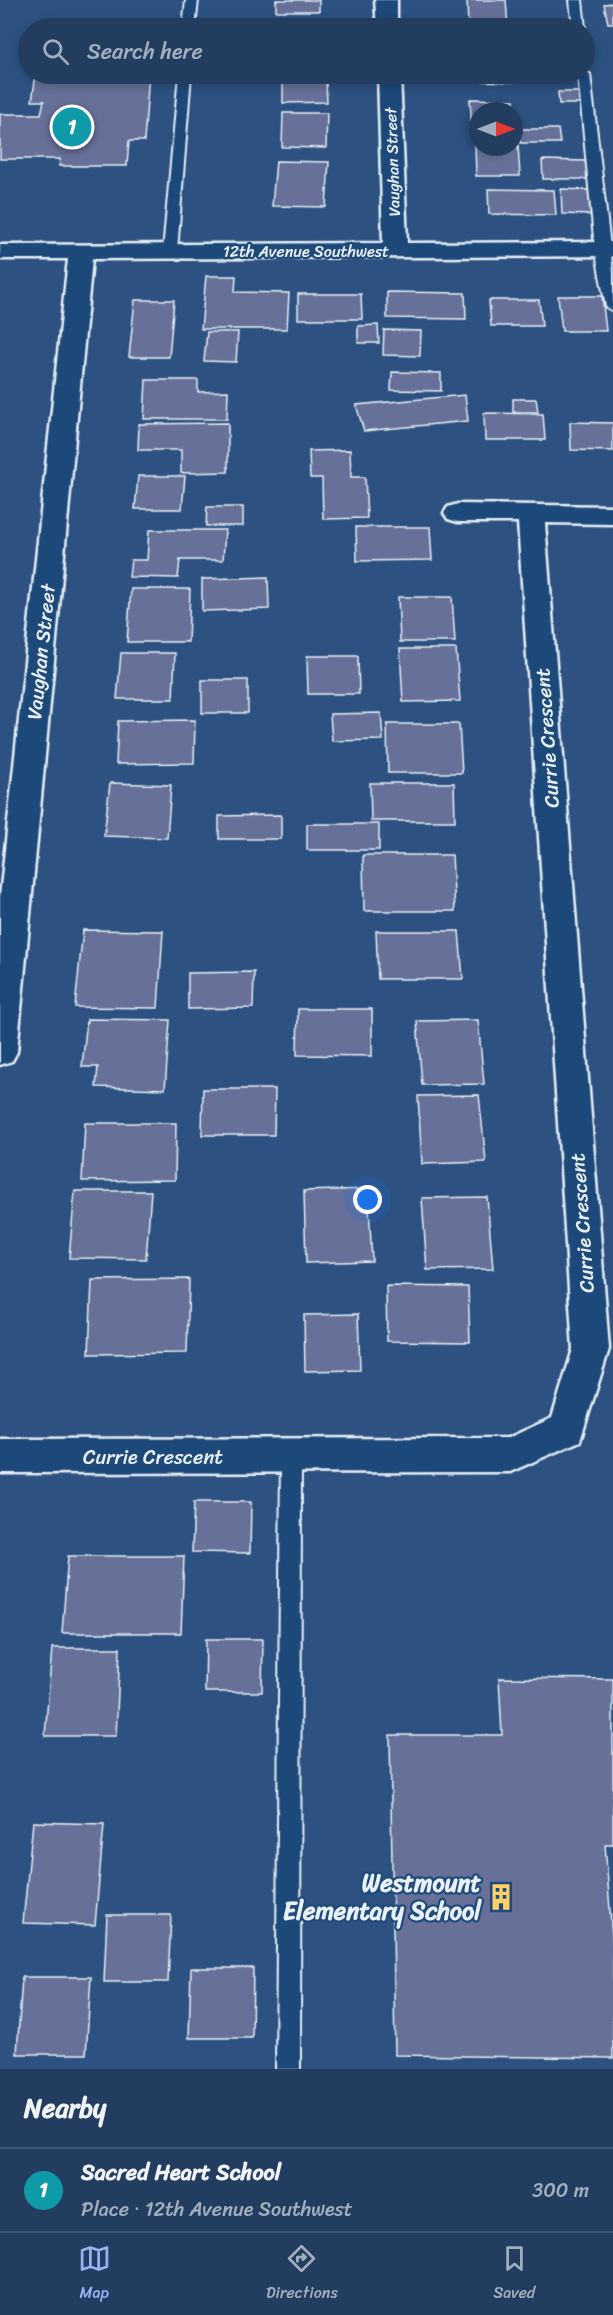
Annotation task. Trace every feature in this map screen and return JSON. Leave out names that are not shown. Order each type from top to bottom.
[{"type":"street","points":[[386,0],[387,18]]},
{"type":"street","name":"Vaughan Street","points":[[389,84],[395,250]]},
{"type":"street","name":"12th Avenue Southwest","points":[[0,252],[607,249]]},
{"type":"street","name":"Vaughan Street","points":[[0,1052],[81,252]]},
{"type":"street","points":[[458,513],[613,515]]},
{"type":"street","name":"Currie Crescent","points":[[0,1456],[510,1455],[567,1429],[591,1349],[531,514]]},
{"type":"lane","points":[[190,18],[192,0]]},
{"type":"lane","points":[[576,0],[578,18]]},
{"type":"lane","points":[[170,251],[184,84]]},
{"type":"lane","points":[[585,84],[613,307]]},
{"type":"lane","points":[[288,2069],[291,1457]]},
{"type":"building","points":[[276,0],[319,0],[319,11],[276,11]]},
{"type":"building","points":[[467,0],[506,0],[507,18],[468,18]]},
{"type":"building","points":[[613,3],[613,23],[608,23],[604,4]]},
{"type":"building","points":[[35,84],[148,84],[144,141],[129,141],[127,166],[59,166],[60,159],[0,159],[0,114],[41,114],[44,101],[32,101]]},
{"type":"building","points":[[283,84],[326,84],[327,102],[283,103]]},
{"type":"building","points":[[558,92],[580,92],[581,104],[559,104]]},
{"type":"building","points":[[470,99],[514,100],[514,102],[470,102]]},
{"type":"building","points":[[283,113],[327,113],[326,148],[282,147]]},
{"type":"building","points":[[523,129],[558,129],[560,143],[523,143]]},
{"type":"building","points":[[475,156],[519,156],[520,176],[476,176]]},
{"type":"building","points":[[542,160],[586,161],[588,179],[543,179]]},
{"type":"building","points":[[276,161],[329,162],[326,207],[272,206]]},
{"type":"building","points":[[488,189],[554,190],[556,215],[489,214]]},
{"type":"building","points":[[561,189],[589,190],[591,215],[562,214]]},
{"type":"building","points":[[206,276],[236,276],[235,292],[289,293],[287,329],[201,329]]},
{"type":"building","points":[[387,292],[465,293],[466,319],[387,318]]},
{"type":"building","points":[[298,294],[361,294],[362,319],[298,319]]},
{"type":"building","points":[[558,296],[602,296],[606,331],[562,331]]},
{"type":"building","points":[[135,300],[174,300],[169,357],[129,357]]},
{"type":"building","points":[[489,300],[539,300],[542,326],[491,326]]},
{"type":"building","points":[[378,325],[379,343],[358,343],[358,326]]},
{"type":"building","points":[[384,330],[421,331],[420,356],[383,355]]},
{"type":"building","points":[[207,332],[238,332],[236,362],[204,361]]},
{"type":"building","points":[[392,372],[441,373],[441,391],[391,390]]},
{"type":"building","points":[[146,380],[198,380],[198,392],[228,391],[227,419],[144,419]]},
{"type":"building","points":[[465,395],[468,421],[364,431],[356,405]]},
{"type":"building","points":[[513,399],[536,399],[538,412],[513,412]]},
{"type":"building","points":[[484,413],[543,414],[545,440],[485,440]]},
{"type":"building","points":[[570,422],[613,423],[613,451],[571,450]]},
{"type":"building","points":[[228,423],[228,472],[181,473],[181,450],[138,450],[139,424]]},
{"type":"building","points":[[350,450],[351,477],[365,477],[367,518],[323,519],[322,478],[310,478],[309,451]]},
{"type":"building","points":[[138,476],[185,476],[182,509],[135,509]]},
{"type":"building","points":[[207,507],[243,507],[243,526],[206,526]]},
{"type":"building","points":[[356,527],[430,527],[432,560],[357,561]]},
{"type":"building","points":[[149,530],[225,530],[223,560],[180,560],[178,578],[129,577],[131,560],[147,560]]},
{"type":"building","points":[[268,577],[269,609],[202,611],[202,579]]},
{"type":"building","points":[[131,589],[190,589],[188,642],[127,642]]},
{"type":"building","points":[[398,597],[452,597],[455,642],[400,642]]},
{"type":"building","points":[[400,649],[456,649],[460,701],[403,702]]},
{"type":"building","points":[[121,653],[175,653],[173,699],[117,699]]},
{"type":"building","points":[[307,656],[358,656],[359,694],[308,694]]},
{"type":"building","points":[[202,680],[248,680],[248,713],[202,713]]},
{"type":"building","points":[[381,713],[383,740],[332,741],[330,714]]},
{"type":"building","points":[[195,720],[194,763],[116,764],[118,721]]},
{"type":"building","points":[[387,724],[459,724],[462,773],[388,773]]},
{"type":"building","points":[[110,783],[171,785],[167,838],[104,836]]},
{"type":"building","points":[[370,783],[454,783],[455,821],[371,821]]},
{"type":"building","points":[[281,815],[281,839],[219,839],[219,816]]},
{"type":"building","points":[[307,824],[379,824],[379,850],[307,850]]},
{"type":"building","points":[[363,855],[452,855],[455,911],[364,911]]},
{"type":"building","points":[[83,930],[163,931],[158,1008],[75,1007]]},
{"type":"building","points":[[376,931],[459,931],[463,979],[378,979]]},
{"type":"building","points":[[254,972],[253,1008],[188,1009],[188,973]]},
{"type":"building","points":[[298,1009],[372,1009],[372,1056],[297,1055]]},
{"type":"building","points":[[87,1019],[170,1020],[165,1089],[96,1087],[98,1067],[82,1067]]},
{"type":"building","points":[[478,1020],[484,1084],[422,1085],[417,1021]]},
{"type":"building","points":[[203,1089],[275,1089],[274,1135],[202,1135]]},
{"type":"building","points":[[479,1095],[486,1162],[422,1164],[418,1096]]},
{"type":"building","points":[[85,1123],[176,1123],[175,1180],[82,1181]]},
{"type":"building","points":[[368,1189],[372,1261],[306,1263],[304,1191]]},
{"type":"building","points":[[75,1191],[151,1191],[146,1259],[69,1258]]},
{"type":"building","points":[[487,1197],[493,1269],[427,1270],[422,1198]]},
{"type":"building","points":[[189,1279],[187,1353],[89,1354],[92,1280]]},
{"type":"building","points":[[386,1286],[468,1287],[470,1342],[387,1341]]},
{"type":"building","points":[[358,1314],[360,1370],[305,1371],[304,1315]]},
{"type":"building","points":[[194,1502],[251,1502],[250,1553],[192,1552]]},
{"type":"building","points":[[68,1556],[184,1556],[181,1633],[62,1633]]},
{"type":"building","points":[[206,1639],[263,1639],[262,1692],[205,1692]]},
{"type":"building","points":[[52,1648],[120,1648],[116,1736],[45,1736]]},
{"type":"building","name":"Westmount Elementary School","points":[[499,1678],[613,1679],[613,1844],[605,1844],[613,1950],[613,2058],[395,2055],[390,1735],[502,1735]]},
{"type":"building","points":[[33,1822],[104,1824],[95,1925],[23,1923]]},
{"type":"building","points":[[107,1915],[171,1915],[168,1982],[104,1982]]},
{"type":"building","points":[[191,1968],[253,1968],[252,2038],[189,2038]]},
{"type":"building","points":[[22,1977],[91,1977],[86,2054],[17,2054]]},
{"type":"place","name":"Sacred Heart School","points":[[72,127]]},
{"type":"place","name":"Westmount Elementary School","points":[[501,1897]]}]
